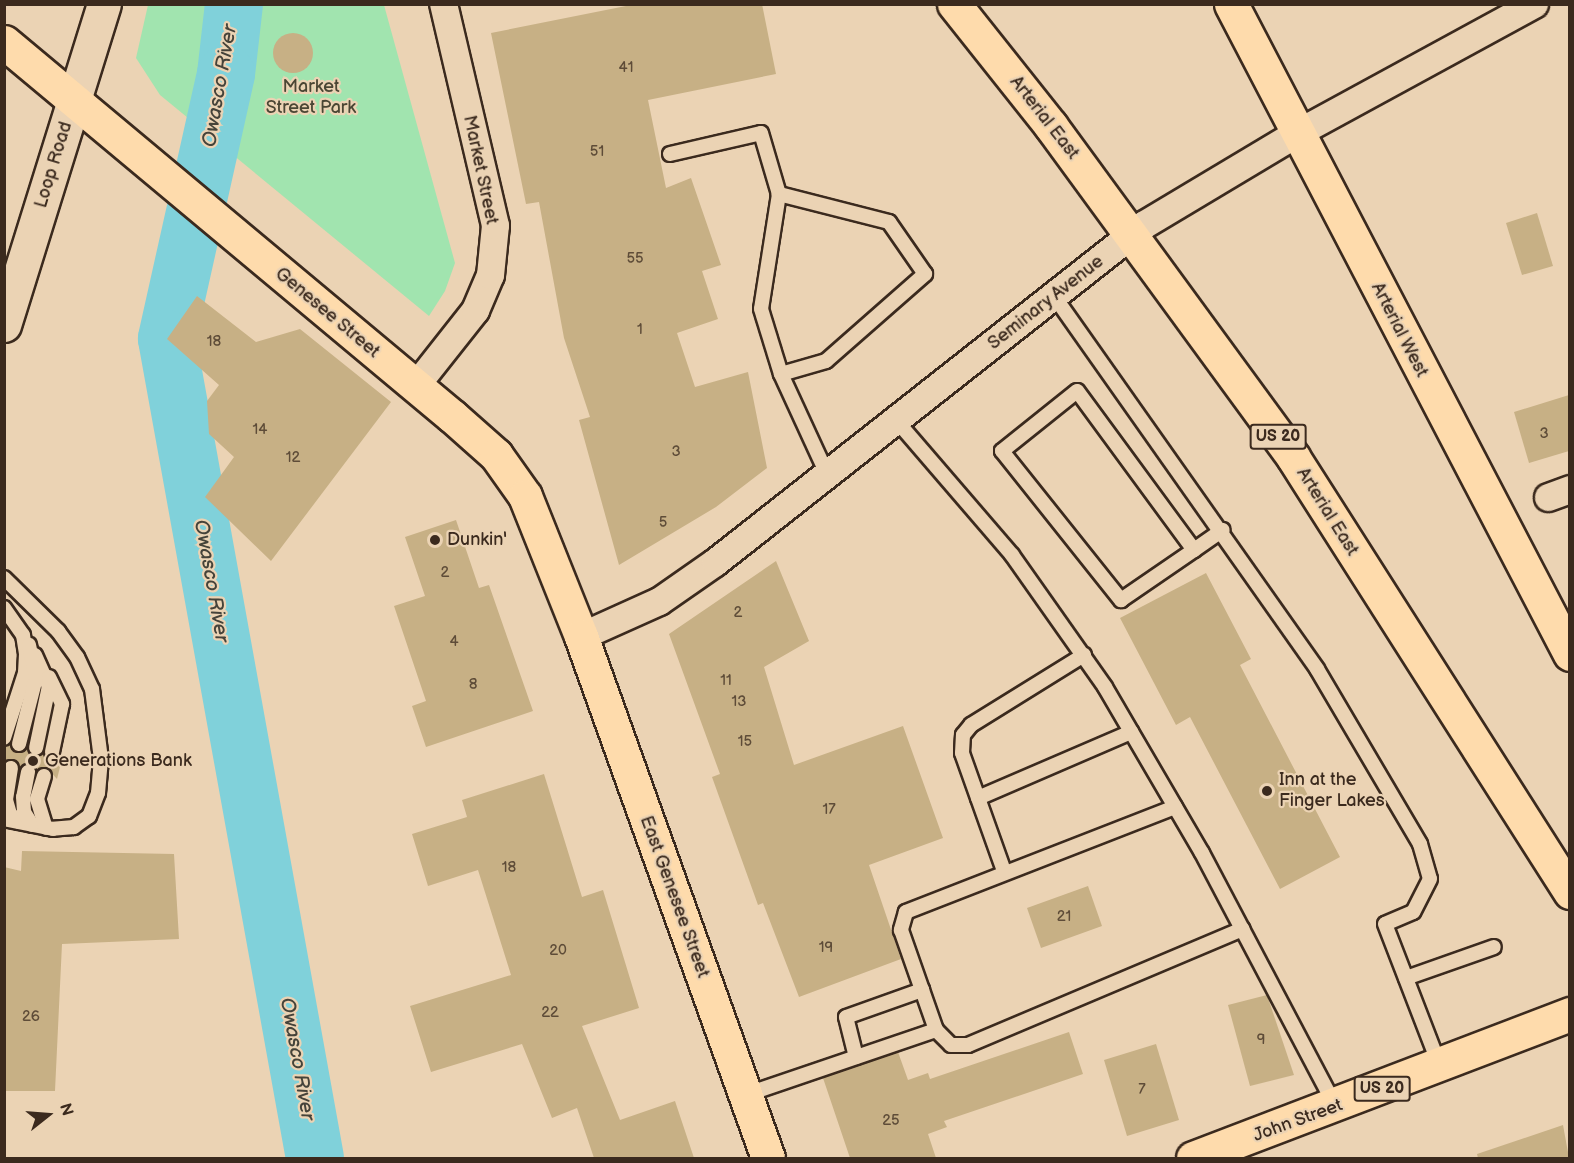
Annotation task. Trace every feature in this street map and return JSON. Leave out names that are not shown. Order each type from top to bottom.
[{"type":"main road","name":"Arterial East","points":[[954,4],[1132,235],[1293,457],[1569,892]]},
{"type":"main road","name":"Arterial West","points":[[1231,4],[1569,654]]},
{"type":"main road","name":"Genesee Street","points":[[4,42],[496,455],[525,496],[581,636]]},
{"type":"main road","name":"East Genesee Street","points":[[581,636],[768,1158]]},
{"type":"main road","name":"John Street","points":[[1193,1158],[1336,1107],[1569,1014]]},
{"type":"street","name":"Loop Road","points":[[4,325],[104,4]]},
{"type":"street","name":"Market Street","points":[[415,386],[475,310],[490,275],[495,225],[443,4]]},
{"type":"street","name":"Seminary Avenue","points":[[581,636],[659,601],[828,474],[1132,235],[1297,133],[1534,4]]},
{"type":"lane","points":[[670,154],[761,133],[779,194],[761,309],[781,374],[828,474]]},
{"type":"lane","points":[[779,194],[889,222],[925,274],[826,361],[781,374]]},
{"type":"lane","points":[[1054,296],[1223,530],[1317,669],[1420,844],[1430,879],[1413,912],[1385,924],[1440,1067]]},
{"type":"lane","points":[[1194,550],[1077,391],[1002,451],[1120,600],[1194,550],[1223,530]]},
{"type":"lane","points":[[896,420],[1012,555],[1084,655],[1175,807],[1336,1107]]},
{"type":"lane","points":[[4,578],[58,631],[92,689],[101,759],[98,793],[88,816],[74,827],[33,825],[4,819]]},
{"type":"lane","points":[[4,608],[47,672],[62,704],[52,752]]},
{"type":"lane","points":[[4,738],[25,673],[23,635]]},
{"type":"lane","points":[[20,744],[36,678],[30,648]]},
{"type":"lane","points":[[1004,871],[962,753],[963,735],[970,725],[1084,655]]},
{"type":"lane","points":[[36,748],[48,705],[47,672]]},
{"type":"lane","points":[[978,798],[1131,732]]},
{"type":"lane","points":[[11,768],[6,800],[10,814],[33,825]]},
{"type":"lane","points":[[28,772],[23,805],[33,825]]},
{"type":"lane","points":[[33,825],[37,798],[44,776]]},
{"type":"lane","points":[[1175,807],[1004,871],[906,912],[901,930],[936,1030],[951,1045],[968,1046],[1242,929]]},
{"type":"lane","points":[[1406,978],[1494,947]]},
{"type":"lane","points":[[856,1057],[846,1017],[922,990]]},
{"type":"lane","points":[[745,1095],[936,1030]]},
{"type":"green space","name":"Market Street Park","points":[[148,5],[384,5],[455,263],[445,291],[429,316],[160,95],[136,58]]},
{"type":"building","points":[[636,4],[762,4],[776,74],[648,100],[666,188],[691,178],[721,265],[702,271],[718,319],[677,333],[695,387],[748,372],[767,468],[716,507],[619,565],[579,420],[590,417],[564,338],[539,202],[526,204],[491,33]]},
{"type":"building","points":[[293,33],[301,34],[307,39],[312,45],[312,61],[307,67],[301,72],[293,73],[285,72],[279,67],[274,61],[273,53],[274,45],[279,39],[285,34]]},
{"type":"building","points":[[1537,213],[1553,266],[1522,275],[1506,223]]},
{"type":"building","points":[[197,296],[256,342],[300,329],[391,402],[271,561],[205,497],[234,457],[209,434],[207,401],[219,385],[167,339]]},
{"type":"building","points":[[1569,395],[1569,451],[1529,463],[1514,412]]},
{"type":"building","points":[[456,520],[479,588],[489,585],[533,711],[426,747],[412,706],[426,701],[394,606],[425,596],[405,537]]},
{"type":"building","points":[[776,561],[809,641],[764,667],[794,765],[903,726],[943,838],[869,865],[901,959],[799,997],[763,903],[758,905],[712,777],[720,774],[669,634]]},
{"type":"building","name":"Inn at the Finger Lakes","points":[[1206,573],[1251,659],[1240,665],[1340,857],[1280,889],[1190,717],[1176,725],[1120,618]]},
{"type":"building","points":[[10,744],[16,752],[27,747],[30,755],[43,753],[51,761],[63,755],[57,779],[47,768],[37,771],[30,763],[20,769],[13,759],[4,762],[4,747]]},
{"type":"building","points":[[544,774],[582,897],[603,890],[639,1008],[582,1026],[620,1120],[675,1101],[694,1158],[594,1158],[577,1108],[552,1118],[522,1044],[431,1072],[410,1006],[511,975],[478,870],[428,886],[412,834],[467,817],[462,800]]},
{"type":"building","points":[[22,851],[174,854],[179,939],[62,944],[55,1091],[4,1091],[4,867],[21,871]]},
{"type":"building","points":[[1088,886],[1102,926],[1041,948],[1027,908]]},
{"type":"building","points":[[1267,995],[1294,1075],[1250,1086],[1228,1005]]},
{"type":"building","points":[[1069,1032],[1083,1074],[944,1121],[947,1127],[928,1134],[936,1158],[850,1158],[823,1078],[898,1052],[908,1080],[928,1073],[930,1079]]},
{"type":"building","points":[[1156,1044],[1179,1120],[1127,1136],[1104,1060]]},
{"type":"building","points":[[1563,1125],[1569,1158],[1478,1158],[1477,1154]]},
{"type":"waterway","name":"Owasco River","points":[[234,4],[226,74],[167,339],[315,1158]]},
{"type":"place","name":"Dunkin'","points":[[435,540]]},
{"type":"place","name":"Generations Bank","points":[[33,761]]},
{"type":"place","name":"Inn at the Finger Lakes","points":[[1267,791]]}]
